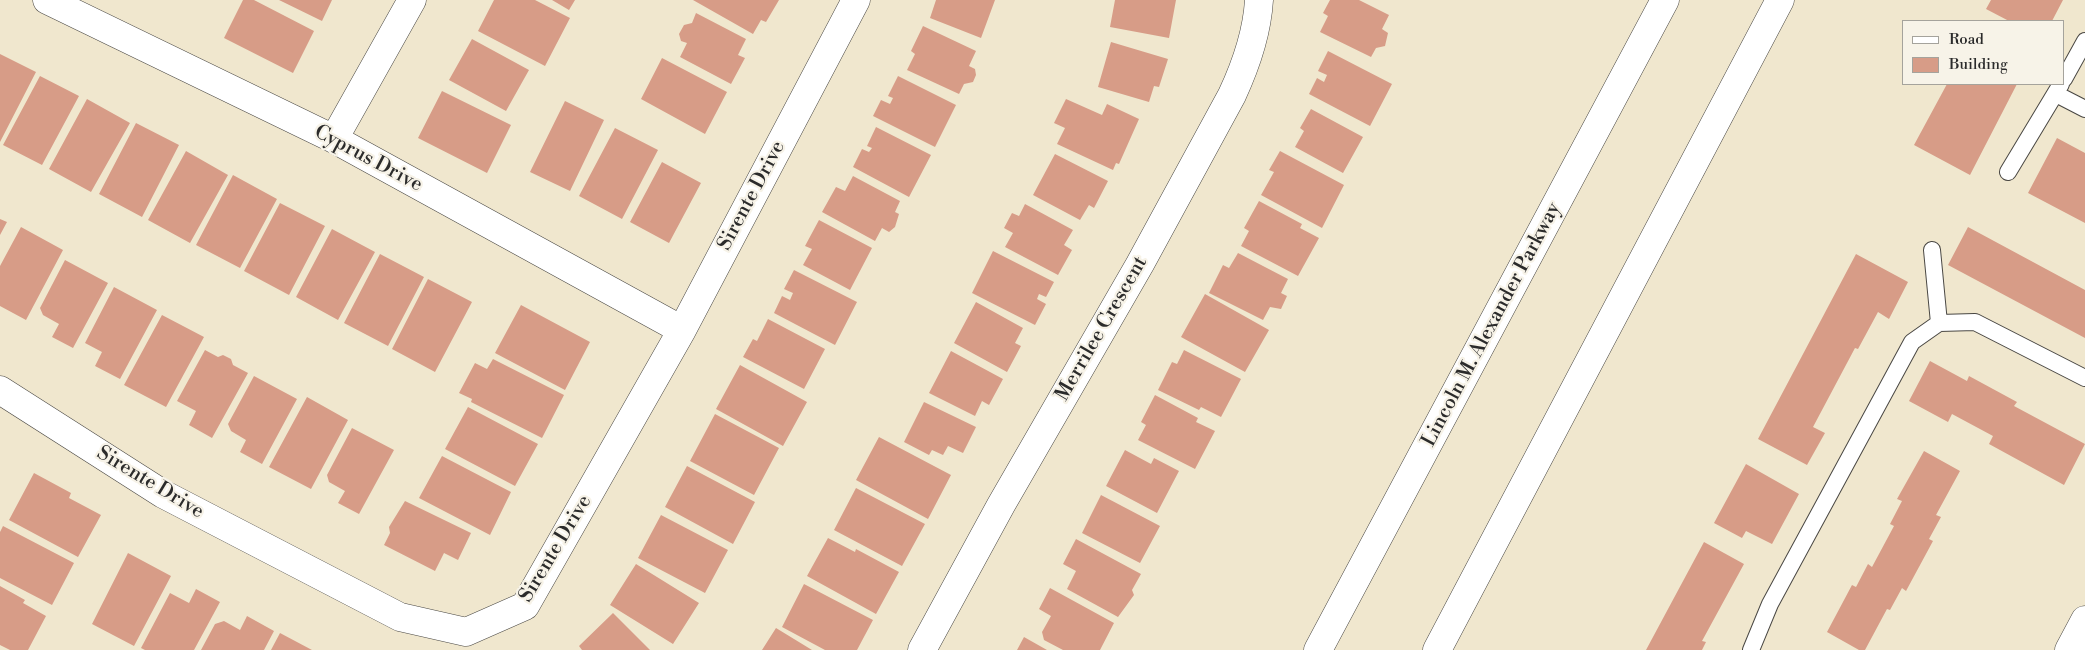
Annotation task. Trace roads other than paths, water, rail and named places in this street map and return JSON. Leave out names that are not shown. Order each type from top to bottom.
[{"type":"main road","name":"Cyprus Drive","points":[[47,0],[334,139],[682,330]]},
{"type":"main road","points":[[334,139],[412,0]]},
{"type":"main road","name":"Sirente Drive","points":[[0,390],[163,494],[400,617],[466,632],[525,606],[682,330],[856,0]]},
{"type":"main road","name":"Merrilee Crescent","points":[[922,650],[1006,496],[1140,264],[1232,95],[1251,47],[1258,19],[1259,0]]},
{"type":"main road","name":"Lincoln M. Alexander Parkway","points":[[1318,650],[1665,0]]},
{"type":"main road","points":[[1437,650],[1780,0]]},
{"type":"main road","points":[[2069,650],[2085,620]]},
{"type":"lane","points":[[2065,77],[2085,41]]},
{"type":"lane","points":[[2008,172],[2058,89],[2085,109]]},
{"type":"lane","points":[[1932,250],[1939,323]]},
{"type":"lane","points":[[1751,650],[1770,604],[1912,342],[1939,323],[1975,322],[2085,378]]}]
